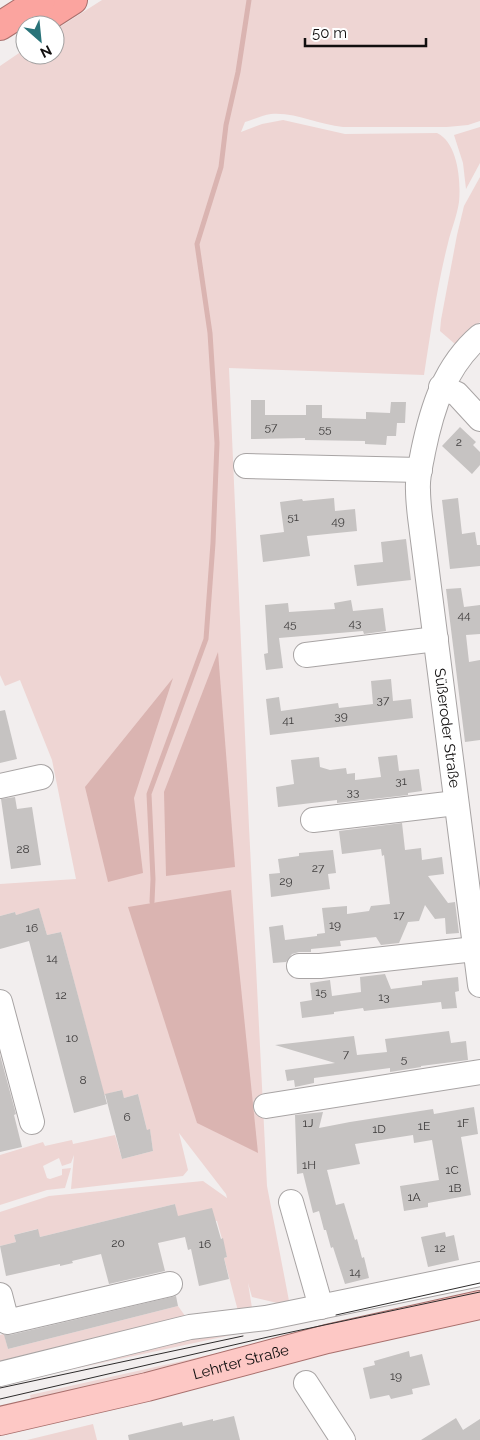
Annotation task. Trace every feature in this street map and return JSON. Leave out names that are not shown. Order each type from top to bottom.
[{"type":"highway","points":[[0,26],[41,0]]},
{"type":"highway","points":[[50,15],[73,0]]},
{"type":"highway","points":[[0,47],[15,37]]},
{"type":"main road","name":"Lehrter Straße","points":[[0,1421],[156,1385],[327,1339],[480,1305]]},
{"type":"street","name":"Süßeroder Straße","points":[[480,336],[468,346],[441,387],[432,416],[418,488],[420,517],[456,803],[476,940],[480,985]]},
{"type":"street","points":[[441,387],[457,394],[480,419]]},
{"type":"street","points":[[246,466],[420,470]]},
{"type":"street","points":[[306,655],[436,639]]},
{"type":"street","points":[[0,786],[41,777]]},
{"type":"street","points":[[313,820],[456,803]]},
{"type":"street","points":[[299,966],[320,966],[476,940]]},
{"type":"street","points":[[0,1002],[32,1122]]},
{"type":"street","points":[[266,1106],[480,1072]]},
{"type":"street","points":[[291,1202],[320,1307]]},
{"type":"street","points":[[0,1374],[190,1327],[266,1318],[480,1274]]},
{"type":"street","points":[[0,1295],[7,1322],[170,1284]]},
{"type":"street","points":[[306,1383],[343,1440]]},
{"type":"shaded area","points":[[102,0],[480,0],[480,121],[468,125],[447,127],[343,127],[289,115],[271,114],[245,122],[241,132],[262,124],[283,120],[345,134],[437,133],[450,145],[454,154],[459,184],[459,202],[449,238],[434,309],[424,375],[229,368],[267,1186],[290,1306],[252,1297],[248,1283],[252,1308],[238,1311],[224,1258],[227,1257],[217,1221],[178,1218],[175,1204],[40,1237],[37,1229],[14,1235],[16,1242],[0,1246],[0,1212],[49,1196],[203,1181],[227,1198],[226,1194],[179,1133],[188,1170],[183,1176],[71,1189],[74,1155],[71,1163],[62,1166],[59,1158],[43,1166],[47,1178],[50,1179],[62,1175],[62,1169],[71,1168],[65,1188],[47,1190],[0,1205],[0,1155],[43,1142],[45,1146],[72,1140],[73,1144],[115,1135],[122,1159],[153,1151],[150,1130],[147,1130],[138,1094],[124,1098],[121,1090],[104,1095],[61,932],[47,935],[39,909],[16,915],[15,912],[0,916],[0,884],[76,879],[52,760],[20,680],[5,686],[0,675],[0,66],[15,56],[15,65],[65,65],[65,24]]},
{"type":"shaded area","points":[[480,127],[480,163],[466,189],[463,163],[454,135]]},
{"type":"shaded area","points":[[480,177],[480,322],[455,344],[440,331],[441,320],[464,206]]},
{"type":"shaded area","points":[[218,652],[235,867],[166,876],[164,792]]},
{"type":"shaded area","points":[[173,678],[134,798],[143,873],[108,882],[85,787]]},
{"type":"shaded area","points":[[231,890],[258,1153],[197,1123],[128,907]]},
{"type":"shaded area","points":[[178,1306],[188,1320],[0,1363],[0,1335],[4,1334],[8,1349]]},
{"type":"shaded area","points":[[260,1329],[26,1379],[173,1338]]},
{"type":"shaded area","points":[[263,1343],[130,1378],[107,1381],[31,1400],[30,1395]]},
{"type":"shaded area","points":[[93,1424],[97,1440],[27,1440]]},
{"type":"building","points":[[251,400],[265,400],[265,415],[306,415],[306,405],[322,405],[322,418],[366,419],[366,412],[390,413],[391,402],[406,402],[405,423],[397,423],[396,436],[387,436],[386,445],[365,444],[365,441],[305,440],[305,438],[251,439]]},
{"type":"building","points":[[460,427],[476,442],[473,445],[480,452],[480,465],[472,474],[442,446]]},
{"type":"building","points":[[334,498],[335,511],[355,509],[357,531],[307,536],[310,556],[263,562],[260,535],[284,532],[280,502]]},
{"type":"building","points":[[458,498],[462,534],[475,532],[477,545],[480,545],[480,566],[450,569],[442,500]]},
{"type":"building","points":[[406,539],[411,580],[357,586],[354,565],[383,562],[381,542]]},
{"type":"building","points":[[461,588],[464,607],[480,605],[480,634],[466,635],[469,662],[480,660],[480,740],[465,742],[446,589]]},
{"type":"building","points":[[351,600],[353,611],[383,608],[386,631],[364,634],[363,631],[279,638],[283,668],[266,670],[264,654],[268,653],[265,605],[288,603],[289,612],[335,609],[334,603]]},
{"type":"building","points":[[391,679],[393,701],[411,699],[413,718],[270,735],[266,699],[279,697],[281,711],[338,703],[339,708],[373,704],[371,681]]},
{"type":"building","points":[[5,710],[17,759],[0,763],[0,711]]},
{"type":"building","points":[[397,755],[399,771],[419,769],[422,791],[408,793],[408,795],[337,803],[337,800],[278,807],[276,787],[294,784],[291,760],[319,757],[320,767],[330,770],[346,768],[347,774],[355,773],[355,780],[381,777],[378,757]]},
{"type":"building","points":[[15,797],[17,809],[32,807],[41,865],[11,869],[1,799]]},
{"type":"building","points":[[402,823],[405,850],[421,848],[422,860],[442,857],[444,874],[428,876],[448,903],[455,902],[459,933],[446,934],[445,918],[435,919],[425,905],[419,921],[408,922],[399,943],[381,945],[376,937],[340,941],[341,946],[311,949],[311,952],[299,952],[292,954],[286,962],[273,963],[269,927],[283,925],[285,940],[317,936],[317,934],[325,933],[322,908],[347,906],[347,914],[369,911],[371,906],[390,904],[384,855],[382,856],[381,849],[342,854],[339,831]]},
{"type":"building","points":[[333,850],[336,873],[328,874],[330,889],[271,897],[269,874],[280,873],[278,859],[299,856],[299,853]]},
{"type":"building","points":[[39,908],[47,935],[61,932],[107,1104],[74,1113],[29,941],[0,949],[0,916],[15,912],[16,915]]},
{"type":"building","points":[[385,974],[391,989],[422,985],[422,981],[458,977],[459,991],[455,992],[457,1008],[442,1009],[441,1002],[364,1011],[363,1008],[302,1018],[300,1002],[312,1000],[310,983],[330,980],[332,996],[361,992],[360,977]]},
{"type":"building","points":[[449,1031],[451,1043],[466,1041],[468,1060],[390,1072],[390,1068],[314,1078],[314,1083],[295,1087],[294,1080],[287,1081],[285,1070],[335,1063],[275,1045],[354,1036],[357,1055],[387,1052],[385,1039]]},
{"type":"building","points":[[0,1055],[16,1114],[14,1115],[22,1147],[0,1152]]},
{"type":"building","points":[[122,1090],[124,1098],[138,1094],[147,1130],[150,1129],[153,1151],[122,1159],[105,1094]]},
{"type":"building","points":[[474,1107],[478,1134],[461,1137],[471,1195],[428,1203],[428,1207],[404,1211],[400,1186],[439,1180],[432,1140],[414,1143],[413,1135],[355,1144],[360,1164],[327,1170],[336,1205],[344,1203],[355,1240],[357,1239],[362,1258],[364,1257],[369,1278],[345,1284],[333,1247],[331,1248],[326,1230],[324,1230],[319,1211],[313,1213],[303,1173],[297,1174],[295,1115],[323,1112],[319,1128],[433,1109],[434,1114]]},
{"type":"building","points":[[175,1204],[178,1216],[212,1208],[221,1239],[223,1238],[227,1257],[224,1258],[229,1279],[199,1286],[191,1249],[188,1250],[185,1237],[158,1243],[165,1271],[109,1284],[101,1254],[72,1261],[73,1263],[6,1276],[0,1246],[16,1242],[14,1235],[38,1229],[40,1237]]},
{"type":"building","points":[[445,1232],[446,1237],[454,1235],[459,1260],[428,1267],[421,1237]]},
{"type":"building","points":[[176,1296],[178,1306],[8,1349],[4,1335],[10,1335]]},
{"type":"building","points":[[409,1351],[410,1357],[422,1354],[430,1385],[412,1389],[413,1394],[391,1399],[389,1395],[370,1399],[363,1368],[375,1365],[374,1361]]},
{"type":"building","points":[[234,1416],[240,1440],[129,1440],[128,1435],[182,1422],[183,1426]]},
{"type":"building","points":[[456,1418],[463,1430],[480,1419],[480,1440],[421,1440]]},
{"type":"waterway","points":[[152,902],[153,879],[149,794],[206,639],[213,543],[217,443],[210,333],[197,244],[221,167],[226,125],[238,72],[249,0]]},
{"type":"tram line","points":[[336,1315],[480,1283]]},
{"type":"tram line","points":[[0,1399],[268,1337],[480,1292]]},
{"type":"tram line","points":[[0,1388],[243,1336]]}]
